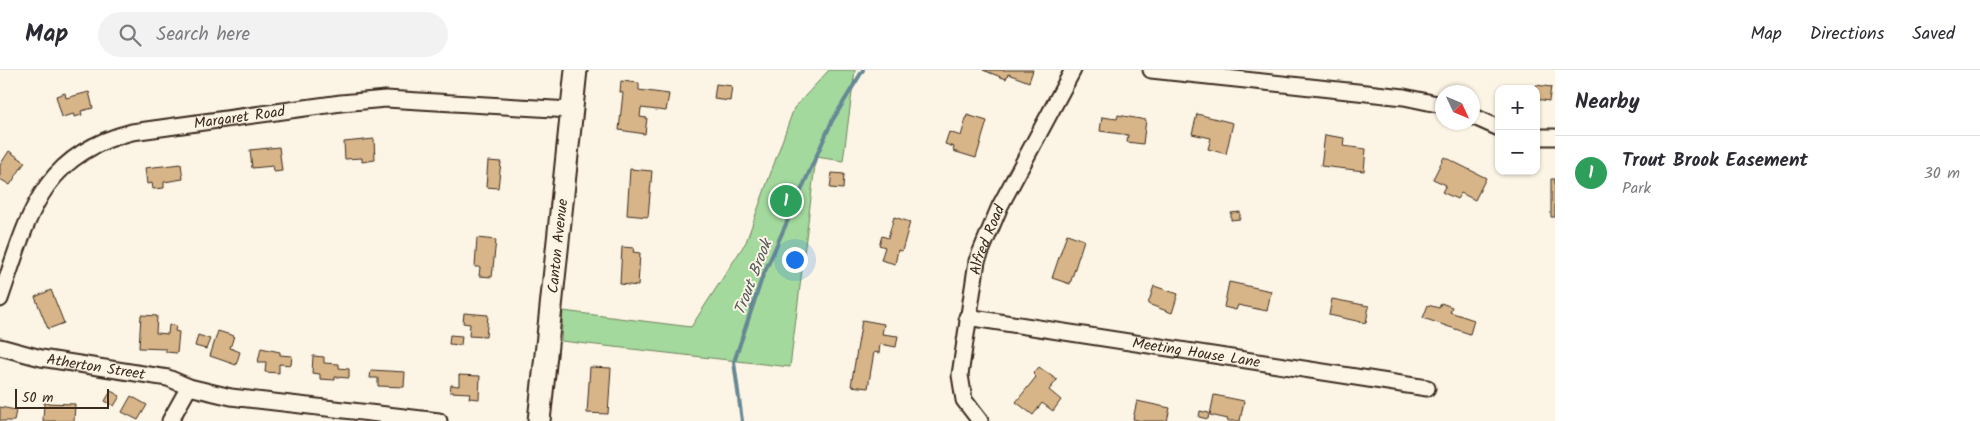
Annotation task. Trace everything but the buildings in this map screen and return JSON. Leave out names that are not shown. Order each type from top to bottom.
[{"type":"main road","name":"Canton Avenue","points":[[539,421],[576,70]]},
{"type":"street","name":"Alfred Road","points":[[980,421],[967,406],[960,386],[960,365],[974,272],[986,236],[1073,70]]},
{"type":"street","points":[[1151,70],[1404,97],[1435,104]]},
{"type":"street","name":"Margaret Road","points":[[0,299],[30,216],[44,188],[69,162],[88,148],[109,139],[132,132],[372,99],[417,99],[571,110]]},
{"type":"street","points":[[1480,120],[1495,126]]},
{"type":"street","points":[[1540,137],[1555,137]]},
{"type":"street","name":"Meeting House Lane","points":[[967,317],[1427,388]]},
{"type":"street","name":"Atherton Street","points":[[0,347],[41,358],[168,378],[189,387],[239,398],[439,421]]},
{"type":"street","points":[[170,421],[189,387]]},
{"type":"green space","points":[[829,70],[855,70],[843,161],[816,157],[790,367],[561,341],[563,311],[691,327],[746,242],[794,108]]},
{"type":"waterway","name":"Trout Brook","points":[[742,421],[734,362],[762,278],[832,121],[863,70]]},
{"type":"place","name":"Trout Brook Easement","points":[[786,201]]}]
